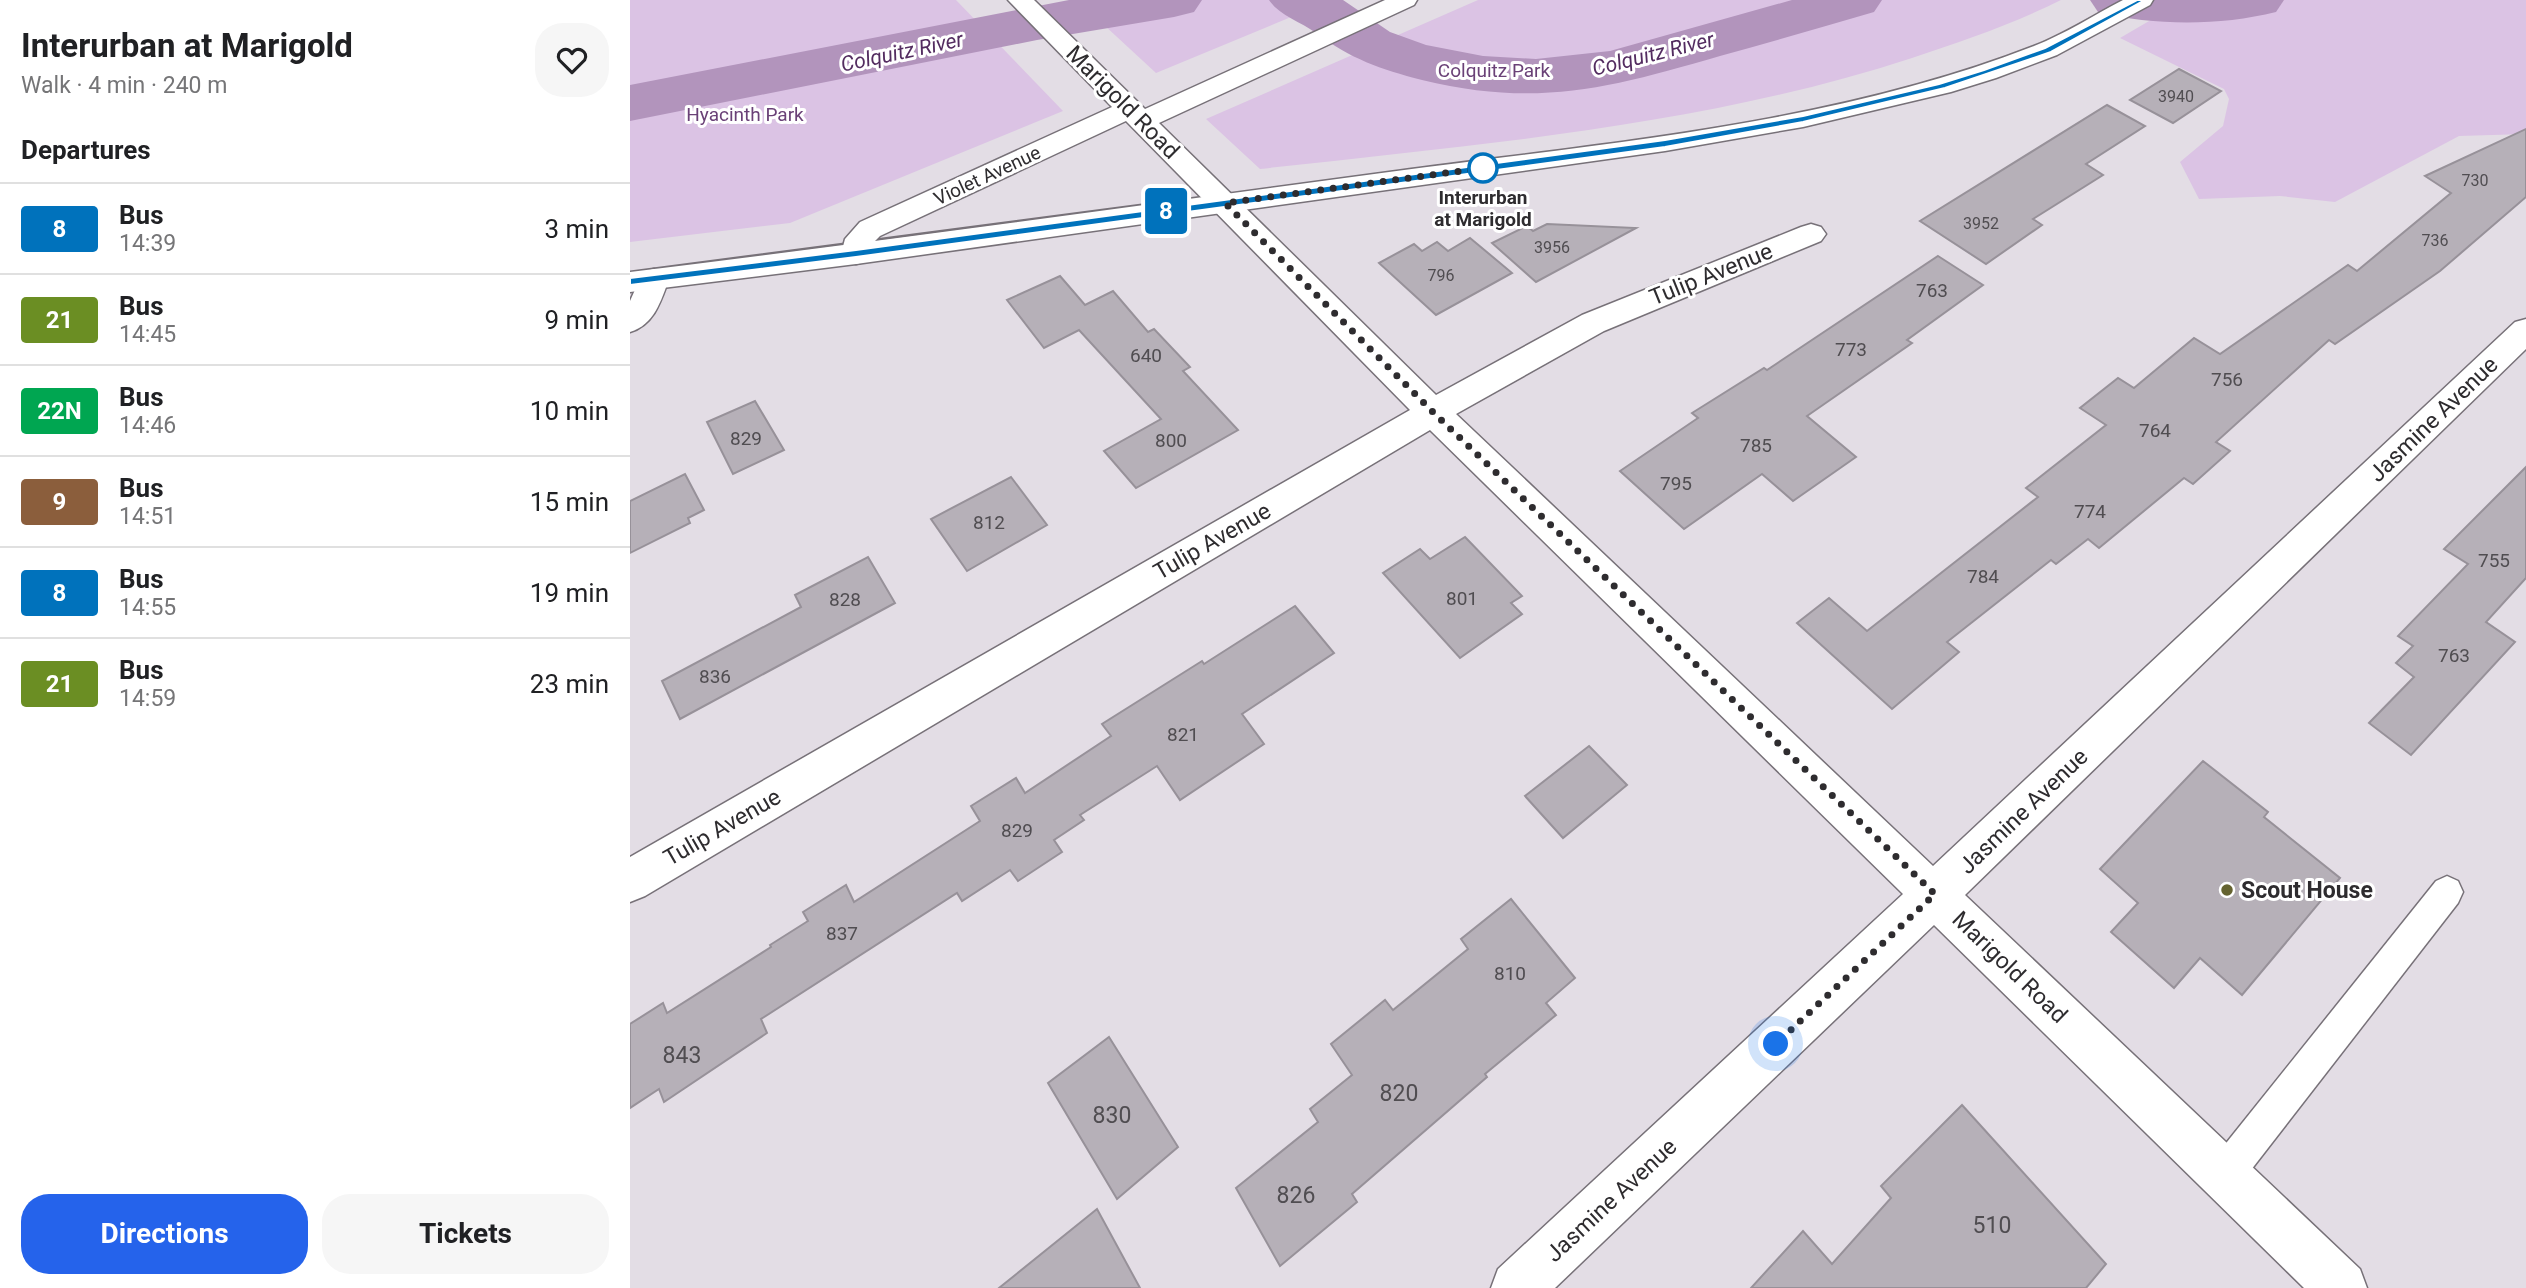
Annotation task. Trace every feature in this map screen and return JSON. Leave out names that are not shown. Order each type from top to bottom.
[{"type":"street","name":"Violet Avenue","points":[[856,254],[860,239],[870,229],[1405,0]]},
{"type":"street","points":[[630,321],[643,307],[642,280],[856,254],[1665,144],[1803,119],[1942,86],[1987,72],[2048,50],[2141,0]]},
{"type":"street","name":"Marigold Road","points":[[1034,13],[1433,412],[2341,1288]]},
{"type":"street","name":"Tulip Avenue","points":[[630,881],[1433,412],[1593,323],[1811,234]]},
{"type":"street","name":"Jasmine Avenue","points":[[1517,1288],[2526,330]]},
{"type":"lane","points":[[2224,1175],[2447,892]]},
{"type":"green space","name":"Hyacinth Park","points":[[630,0],[956,0],[1063,111],[790,223],[630,242]]},
{"type":"green space","points":[[1077,0],[1332,0],[1156,73]]},
{"type":"green space","name":"Colquitz Park","points":[[1478,0],[2061,0],[1969,39],[1832,82],[1671,117],[1589,130],[1260,169],[1206,119]]},
{"type":"green space","points":[[2185,0],[2526,0],[2526,134],[2459,136],[2335,202],[2280,196],[2199,199],[2180,162],[2223,126],[2229,99],[2224,89],[2120,38]]},
{"type":"building","points":[[2179,69],[2221,91],[2173,123],[2130,100]]},
{"type":"building","points":[[2107,105],[2145,126],[2086,164],[2103,175],[2033,219],[2042,225],[1986,264],[1920,221]]},
{"type":"building","points":[[2526,129],[2526,197],[2440,271],[2335,344],[2329,340],[2216,442],[2230,451],[2193,484],[2184,478],[2099,548],[2088,539],[2056,564],[2051,560],[1947,642],[1959,652],[1892,709],[1797,623],[1829,598],[1867,631],[2038,497],[2026,488],[2106,425],[2080,408],[2118,378],[2134,388],[2194,338],[2220,354],[2348,265],[2357,271],[2451,193],[2425,176]]},
{"type":"building","points":[[1547,224],[1636,228],[1536,282],[1492,243],[1527,226],[1533,231]]},
{"type":"building","points":[[1470,238],[1512,273],[1436,315],[1379,263],[1414,244],[1422,251],[1437,242],[1448,251]]},
{"type":"building","points":[[1938,256],[1983,285],[1907,340],[1912,343],[1807,416],[1856,457],[1793,501],[1762,474],[1684,529],[1620,471],[1698,418],[1692,413],[1764,368],[1767,370]]},
{"type":"building","points":[[1060,276],[1085,305],[1113,291],[1148,332],[1154,329],[1190,367],[1183,371],[1238,430],[1136,488],[1104,451],[1161,419],[1079,330],[1044,348],[1007,300]]},
{"type":"building","points":[[755,401],[784,450],[733,474],[707,422]]},
{"type":"building","points":[[2526,467],[2526,578],[2486,622],[2515,642],[2411,755],[2369,723],[2414,677],[2396,663],[2413,646],[2398,636],[2468,564],[2444,549]]},
{"type":"building","points":[[685,474],[704,510],[688,518],[690,523],[630,553],[630,501]]},
{"type":"building","points":[[1011,477],[1047,525],[967,571],[931,519]]},
{"type":"building","points":[[1465,537],[1522,596],[1511,603],[1522,614],[1460,658],[1383,573],[1420,549],[1430,559]]},
{"type":"building","points":[[868,557],[895,603],[680,719],[662,681],[801,607],[795,595]]},
{"type":"building","points":[[1295,606],[1334,653],[1242,714],[1264,744],[1180,800],[1157,766],[1080,815],[1084,820],[1054,840],[1062,852],[1018,881],[1010,870],[962,901],[957,893],[761,1019],[767,1033],[664,1102],[659,1089],[630,1108],[630,1024],[663,1003],[667,1013],[771,947],[770,945],[808,921],[803,912],[846,885],[854,902],[980,821],[971,806],[1016,778],[1025,793],[1111,736],[1102,724]]},
{"type":"building","points":[[1589,746],[1627,785],[1563,838],[1525,796]]},
{"type":"building","name":"Scout House","points":[[2203,761],[2268,812],[2264,817],[2340,878],[2242,995],[2200,958],[2174,988],[2111,932],[2138,903],[2100,869]]},
{"type":"building","points":[[1511,899],[1575,978],[1546,1003],[1556,1015],[1485,1074],[1487,1077],[1352,1194],[1357,1202],[1280,1266],[1236,1188],[1318,1122],[1310,1109],[1352,1075],[1331,1044],[1385,1000],[1393,1010],[1468,949],[1461,939]]},
{"type":"building","points":[[1109,1037],[1178,1147],[1117,1199],[1048,1083]]},
{"type":"building","points":[[1962,1105],[2106,1264],[2086,1288],[1751,1288],[1803,1231],[1832,1264],[1891,1198],[1881,1186]]},
{"type":"building","points":[[1097,1209],[1140,1288],[999,1288]]},
{"type":"waterway","name":"Colquitz River","points":[[630,103],[1037,23],[1174,0]]},
{"type":"waterway","name":"Colquitz River","points":[[1297,0],[1316,8],[1374,46],[1457,70],[1510,76],[1563,75],[1616,68],[1854,0]]},
{"type":"waterway","points":[[1319,11],[1323,0]]},
{"type":"waterway","name":"Colquitz River","points":[[2118,0],[2191,6],[2256,0]]},
{"type":"bus line","name":"8","points":[[630,282],[856,254],[1665,144],[1803,119],[1942,86],[1987,72],[2048,50],[2140,0]]},
{"type":"place","name":"Interurban at Marigold","points":[[1483,168]]},
{"type":"place","name":"Scout House","points":[[2227,890]]},
{"type":"route","points":[[1483,168],[1225,203],[1433,412],[1935,894],[1776,1044]]}]
